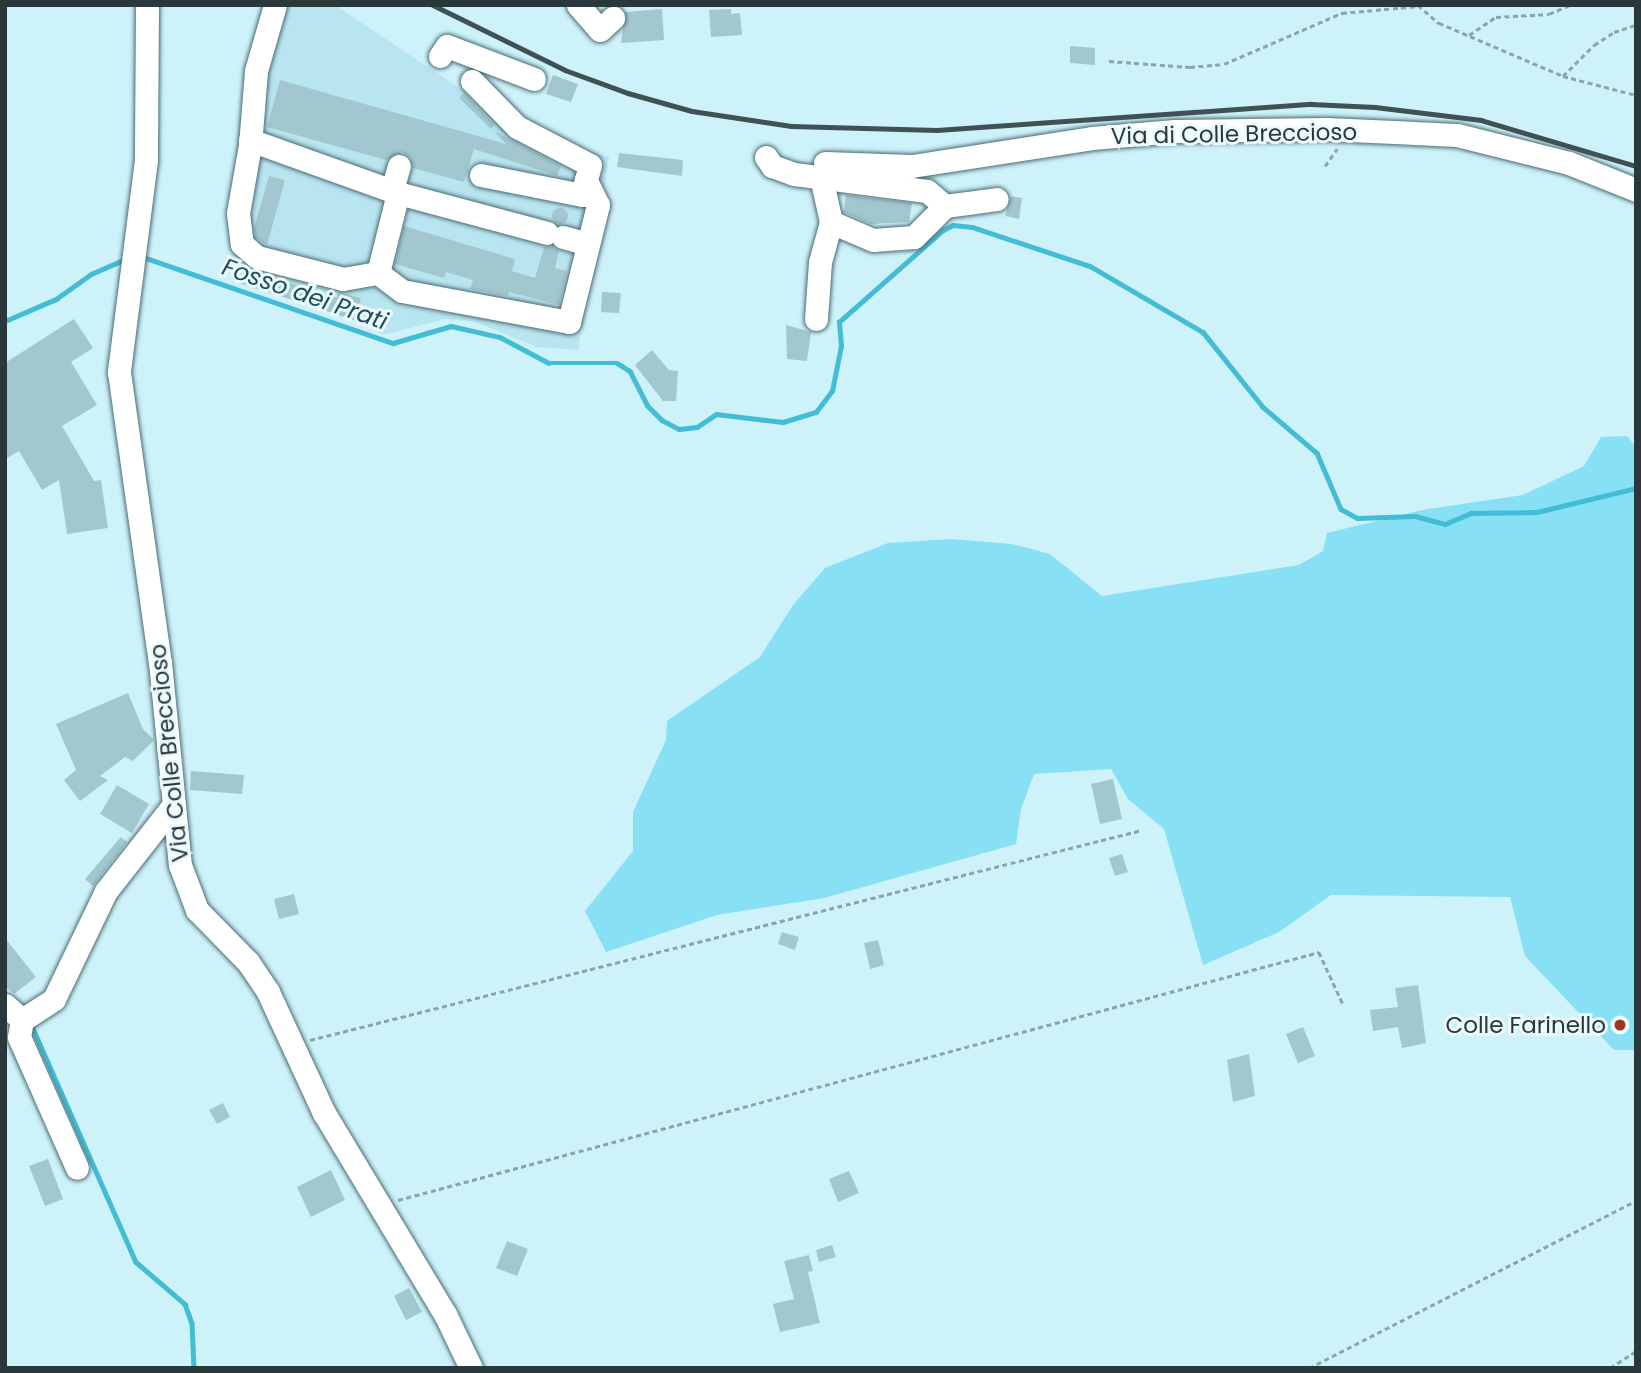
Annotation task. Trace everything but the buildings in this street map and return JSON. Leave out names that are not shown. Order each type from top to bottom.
[{"type":"street","name":"Via Colle Breccioso","points":[[147,5],[148,136],[119,372],[157,638],[177,854],[191,899],[255,972],[331,1126],[445,1314],[471,1368]]},
{"type":"street","points":[[275,5],[256,71],[250,140],[238,213],[242,244],[257,257],[317,276],[343,279],[378,273],[402,291],[569,322],[597,205],[586,180]]},
{"type":"street","points":[[578,5],[600,30],[613,18]]},
{"type":"street","points":[[440,56],[447,46],[534,79]]},
{"type":"street","points":[[472,81],[517,127],[590,165],[582,195],[481,175]]},
{"type":"street","name":"Via di Colle Breccioso","points":[[823,170],[912,166],[1106,137],[1327,129],[1457,135],[1569,163],[1636,190]]},
{"type":"street","points":[[250,140],[395,191],[588,244]]},
{"type":"street","points":[[766,157],[772,166],[794,174],[823,170],[927,191],[945,205]]},
{"type":"street","points":[[378,273],[399,166]]},
{"type":"street","points":[[816,319],[820,262],[831,222],[823,170]]},
{"type":"street","points":[[831,222],[873,240],[914,237],[945,205],[997,199]]},
{"type":"street","points":[[77,1168],[19,1037],[13,1013],[54,999],[106,891],[172,808]]},
{"type":"path","points":[[1468,36],[1496,17],[1549,13],[1570,5]]},
{"type":"path","points":[[1109,61],[1190,67],[1224,64],[1342,13],[1419,6],[1439,23],[1563,76],[1636,95]]},
{"type":"path","points":[[1563,76],[1604,38],[1636,26]]},
{"type":"path","points":[[293,1046],[348,1028],[1142,830]]},
{"type":"path","points":[[380,1205],[1320,952],[1343,1004]]},
{"type":"path","points":[[1309,1368],[1636,1201]]},
{"type":"path","points":[[1610,1368],[1636,1351]]},
{"type":"shaded area","points":[[265,5],[335,5],[464,91],[470,85],[557,144],[609,157],[578,350],[537,347],[473,321],[445,319],[383,335],[356,319],[239,284],[228,226],[241,110]]},
{"type":"shaded area","points":[[1627,436],[1636,447],[1636,1050],[1614,1050],[1525,956],[1510,897],[1331,895],[1279,932],[1203,965],[1164,829],[1128,799],[1111,769],[1034,774],[1021,809],[1016,844],[824,898],[717,915],[606,952],[585,911],[633,851],[633,812],[666,740],[667,721],[760,657],[793,605],[825,568],[888,543],[951,539],[1012,544],[1050,554],[1102,596],[1299,565],[1323,551],[1327,533],[1422,510],[1523,495],[1584,466],[1601,437]]},
{"type":"waterway","name":"Fosso dei Prati","points":[[140,256],[393,343],[451,326],[500,337],[549,363],[617,363],[630,371],[647,405],[662,420],[679,429],[697,427],[716,414],[783,422],[816,412],[832,391],[841,346],[839,322],[943,230],[953,225],[972,227],[1090,266],[1203,332],[1263,407],[1317,453],[1341,509],[1357,518],[1415,516],[1445,524],[1471,513],[1537,512],[1636,488]]},
{"type":"waterway","name":"Fosso dei Prati","points":[[5,321],[56,299],[91,274],[128,258]]},
{"type":"waterway","points":[[31,1024],[136,1262],[185,1304],[192,1323],[194,1368]]},
{"type":"railway","points":[[433,5],[565,70],[628,93],[692,111],[791,126],[937,130],[1311,104],[1375,107],[1481,120],[1636,166]]},
{"type":"place","name":"Colle Farinello","points":[[1620,1025]]}]
